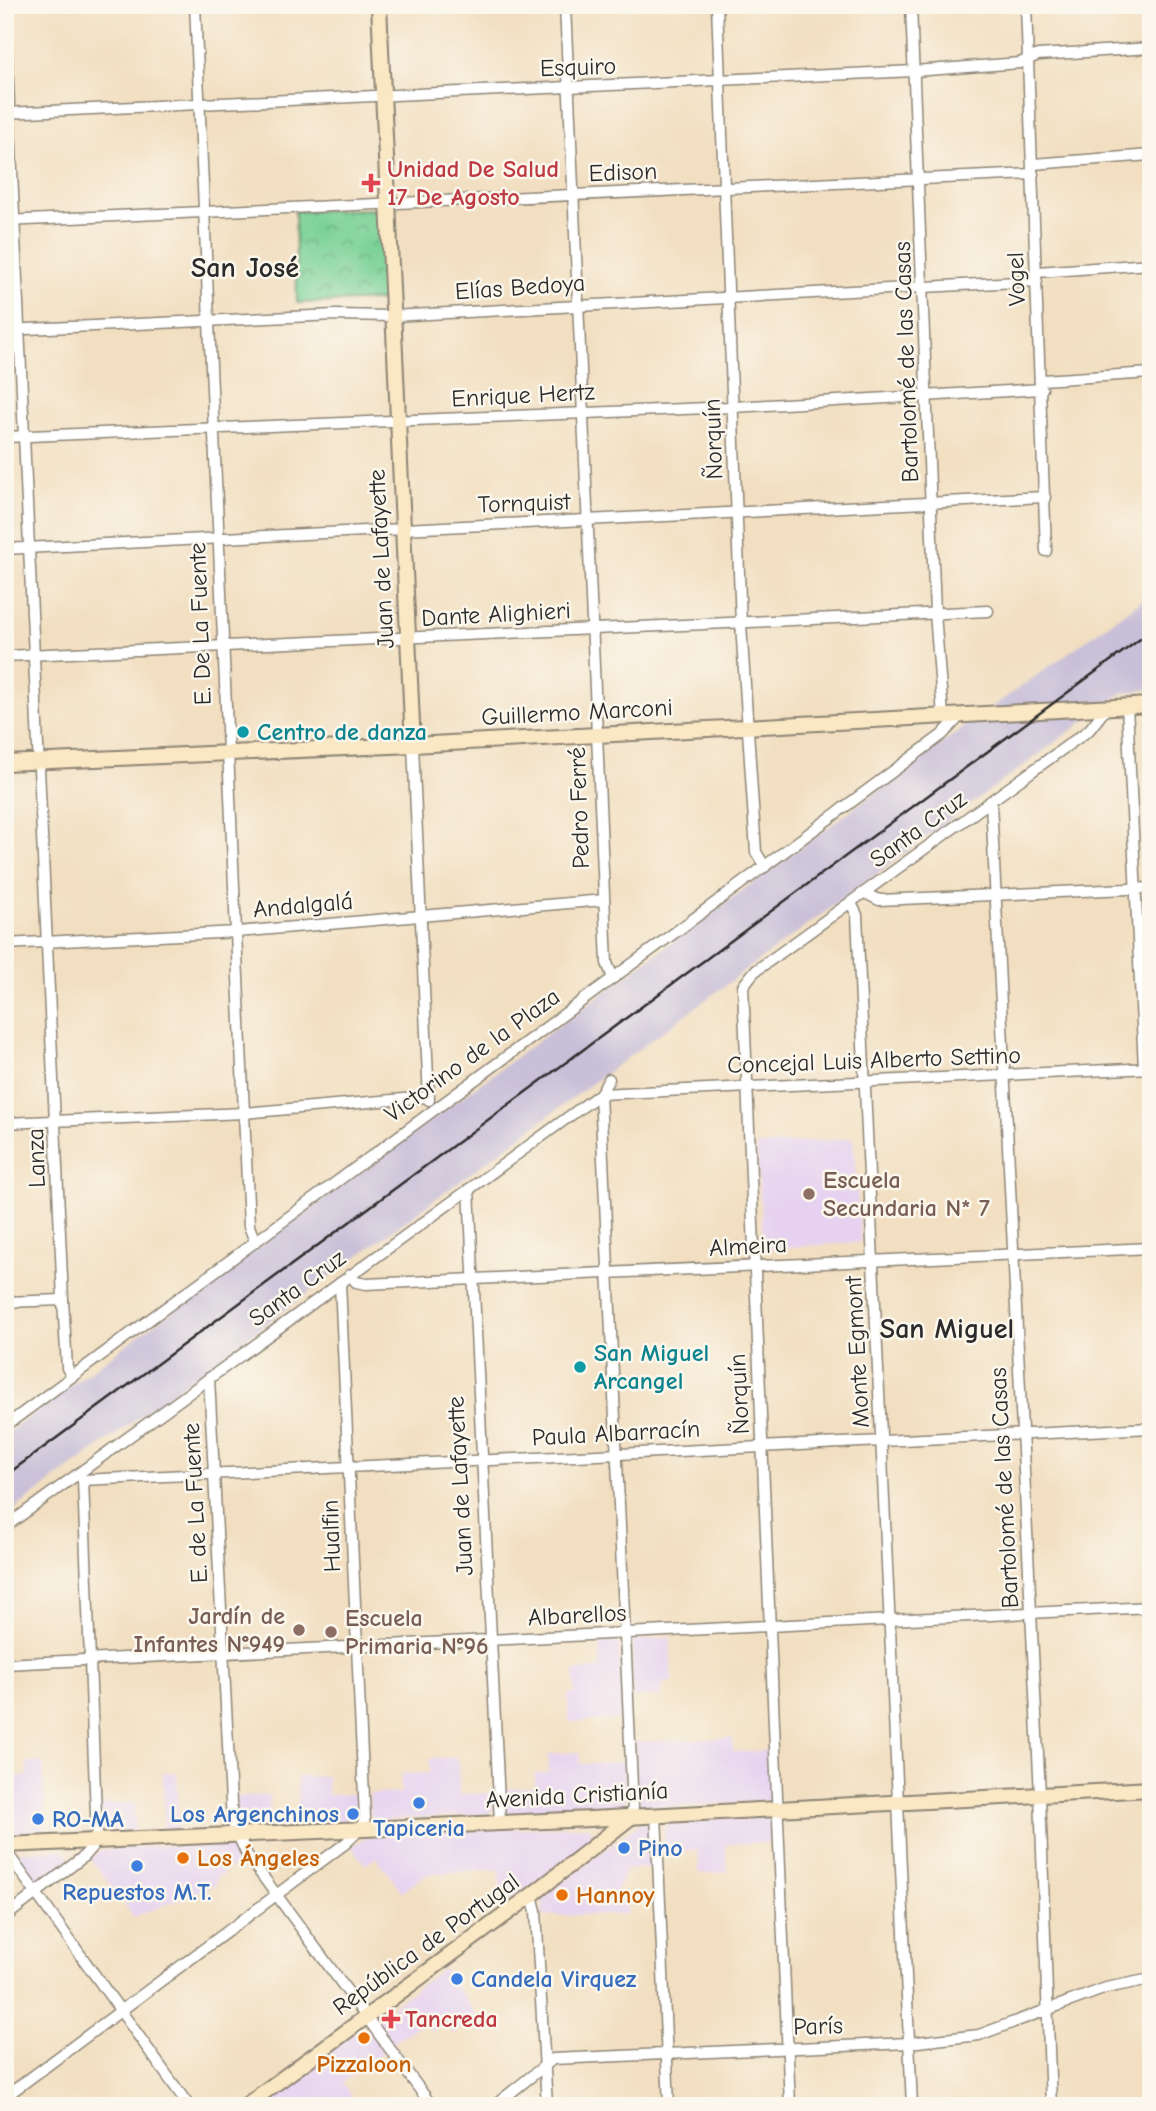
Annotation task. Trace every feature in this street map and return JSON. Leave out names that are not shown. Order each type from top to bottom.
[{"type":"street","name":"E. De La Fuente","points":[[195,5],[249,1226],[254,1240]]},
{"type":"street","name":"Juan de Lafayette","points":[[379,5],[427,1097],[434,1109]]},
{"type":"street","name":"Pedro Ferré","points":[[565,5],[607,963],[613,978]]},
{"type":"street","name":"Ñorquín","points":[[717,5],[741,624],[756,852],[765,867]]},
{"type":"street","name":"Bartolomé de las Casas","points":[[911,5],[935,613],[943,716]]},
{"type":"street","name":"Vogel","points":[[1026,5],[1042,384],[1046,551]]},
{"type":"street","name":"Lanza","points":[[5,15],[10,221],[19,330],[45,942],[67,1368],[72,1376]]},
{"type":"street","name":"Esquiro","points":[[8,113],[914,71],[1020,63],[1038,55],[1151,48]]},
{"type":"street","name":"Edison","points":[[10,221],[920,180],[1151,155]]},
{"type":"street","name":"Elías Bedoya","points":[[5,330],[208,320],[392,316],[924,287],[1151,264]]},
{"type":"street","name":"Enrique Hertz","points":[[5,437],[733,407],[928,396],[1151,373]]},
{"type":"street","name":"Tornquist","points":[[5,549],[1045,497]]},
{"type":"street","name":"Dante Alighieri","points":[[5,656],[988,611]]},
{"type":"street","points":[[1127,705],[1135,889],[1148,1068]]},
{"type":"street","name":"Guillermo Marconi","points":[[5,763],[413,745],[1151,705]]},
{"type":"street","name":"Santa Cruz","points":[[746,979],[1089,730],[1108,706]]},
{"type":"street","name":"Victorino de la Plaza","points":[[5,1426],[254,1240],[765,867],[942,735],[961,715]]},
{"type":"street","name":"Bartolomé de las Casas","points":[[991,802],[1040,1795],[1051,2106]]},
{"type":"street","points":[[865,894],[879,900],[1151,888]]},
{"type":"street","name":"Andalgalá","points":[[5,944],[237,932],[604,900]]},
{"type":"street","name":"Monte Egmont","points":[[851,903],[857,915],[912,2106]]},
{"type":"street","name":"Ñorquín","points":[[746,979],[741,991],[790,2106]]},
{"type":"street","name":"Concejal Luis Alberto Settino","points":[[600,1094],[1148,1068]]},
{"type":"street","name":"Santa Cruz","points":[[5,1527],[81,1477],[209,1378],[600,1094],[609,1079]]},
{"type":"street","points":[[600,1094],[631,1816]]},
{"type":"street","points":[[5,1123],[244,1113],[427,1097]]},
{"type":"street","name":"Juan de Lafayette","points":[[469,1189],[500,1822]]},
{"type":"street","name":"Almeira","points":[[350,1275],[356,1282],[366,1284],[1151,1248]]},
{"type":"street","name":"Hualfin","points":[[340,1283],[365,1818],[361,1828]]},
{"type":"street","points":[[5,1302],[63,1300]]},
{"type":"street","name":"E. de La Fuente","points":[[209,1378],[232,1822],[236,1835]]},
{"type":"street","name":"Paula Albarracín","points":[[81,1477],[481,1461],[1151,1428]]},
{"type":"street","points":[[5,1917],[83,1857],[97,1841],[81,1477]]},
{"type":"street","name":"Albarellos","points":[[5,1664],[1151,1607]]},
{"type":"street","name":"Avenida Cristianía","points":[[5,1847],[1151,1789]]},
{"type":"street","points":[[656,1814],[668,2106]]},
{"type":"street","name":"República de Portugal","points":[[245,2106],[532,1895],[631,1816]]},
{"type":"street","points":[[5,2097],[277,1896],[361,1828]]},
{"type":"street","points":[[236,1835],[277,1896],[432,2106]]},
{"type":"street","points":[[5,1847],[35,1895],[189,2106]]},
{"type":"street","points":[[532,1895],[536,1911],[547,2106]]},
{"type":"street","name":"París","points":[[494,2106],[552,2059],[909,2043],[979,2035],[1106,1988],[1151,1979]]},
{"type":"shaded area","points":[[1151,594],[1151,689],[1122,693],[5,1516],[5,1434],[971,722]]},
{"type":"shaded area","name":"Escuela Secundaria N* 7","points":[[853,1138],[861,1242],[764,1249],[756,1146]]},
{"type":"shaded area","points":[[670,1637],[672,1682],[661,1684],[661,1696],[632,1698],[633,1641]]},
{"type":"shaded area","points":[[614,1639],[619,1644],[622,1719],[569,1722],[568,1694],[575,1693],[574,1672],[600,1668],[600,1640]]},
{"type":"shaded area","points":[[732,1738],[733,1752],[772,1750],[774,1793],[769,1801],[644,1808],[639,1804],[635,1742]]},
{"type":"shaded area","points":[[579,1752],[580,1764],[625,1762],[625,1806],[511,1815],[505,1812],[503,1789],[535,1787],[535,1773],[549,1772],[548,1754]]},
{"type":"shaded area","points":[[458,1757],[459,1794],[493,1793],[494,1808],[489,1814],[376,1820],[370,1814],[369,1794],[401,1793],[401,1774],[430,1773],[429,1759]]},
{"type":"shaded area","points":[[27,1762],[43,1762],[46,1837],[5,1838],[5,1794],[14,1794],[14,1777],[28,1776]]},
{"type":"shaded area","points":[[177,1772],[178,1830],[164,1831],[163,1773]]},
{"type":"shaded area","points":[[327,1776],[327,1795],[359,1794],[359,1813],[356,1818],[349,1822],[298,1823],[297,1777]]},
{"type":"shaded area","points":[[269,1795],[270,1825],[244,1827],[238,1823],[235,1797]]},
{"type":"shaded area","points":[[134,1803],[135,1832],[106,1831],[100,1822],[99,1805]]},
{"type":"shaded area","points":[[766,1816],[773,1821],[775,1842],[726,1844],[727,1872],[699,1873],[698,1850],[665,1852],[664,1829],[671,1820]]},
{"type":"shaded area","points":[[647,1822],[653,1829],[656,1867],[626,1870],[611,1901],[626,1901],[627,1914],[542,1916],[544,1896],[641,1823]]},
{"type":"shaded area","points":[[587,1826],[595,1835],[588,1844],[502,1907],[499,1869],[427,1874],[402,1892],[376,1857],[366,1865],[351,1846],[373,1834]]},
{"type":"shaded area","points":[[223,1841],[231,1844],[243,1859],[217,1877],[217,1884],[134,1917],[90,1858],[102,1850]]},
{"type":"shaded area","points":[[64,1850],[69,1854],[70,1861],[38,1886],[14,1856],[21,1851]]},
{"type":"shaded area","points":[[443,1969],[477,2016],[453,2034],[444,2022],[432,2031],[424,2021],[392,2044],[377,2023],[378,2016]]},
{"type":"shaded area","points":[[360,2028],[371,2030],[386,2050],[342,2083],[359,2106],[256,2106]]},
{"type":"green space","points":[[384,209],[387,300],[297,303],[295,211]]},
{"type":"railway","points":[[5,1476],[1151,631]]},
{"type":"place","name":"Unidad De Salud 17 De Agosto","points":[[371,183]]},
{"type":"place","name":"Centro de danza","points":[[243,732]]},
{"type":"place","name":"Escuela Secundaria N* 7","points":[[809,1194]]},
{"type":"place","name":"San Miguel Arcangel","points":[[580,1367]]},
{"type":"place","name":"Jardín de Infantes N°949","points":[[299,1630]]},
{"type":"place","name":"Escuela Primaria N°96","points":[[331,1632]]},
{"type":"place","name":"Tapiceria","points":[[419,1803]]},
{"type":"place","name":"Los Argenchinos","points":[[353,1814]]},
{"type":"place","name":"RO-MA","points":[[38,1819]]},
{"type":"place","name":"Pino","points":[[624,1848]]},
{"type":"place","name":"Los Ángeles","points":[[183,1858]]},
{"type":"place","name":"Repuestos M.T.","points":[[137,1866]]},
{"type":"place","name":"Hannoy","points":[[562,1895]]},
{"type":"place","name":"Candela Virquez","points":[[457,1979]]},
{"type":"place","name":"Tancreda","points":[[391,2019]]},
{"type":"place","name":"Pizzaloon","points":[[364,2038]]},
{"type":"district","name":"San José","points":[[245,268]]},
{"type":"district","name":"San Miguel","points":[[947,1329]]}]
